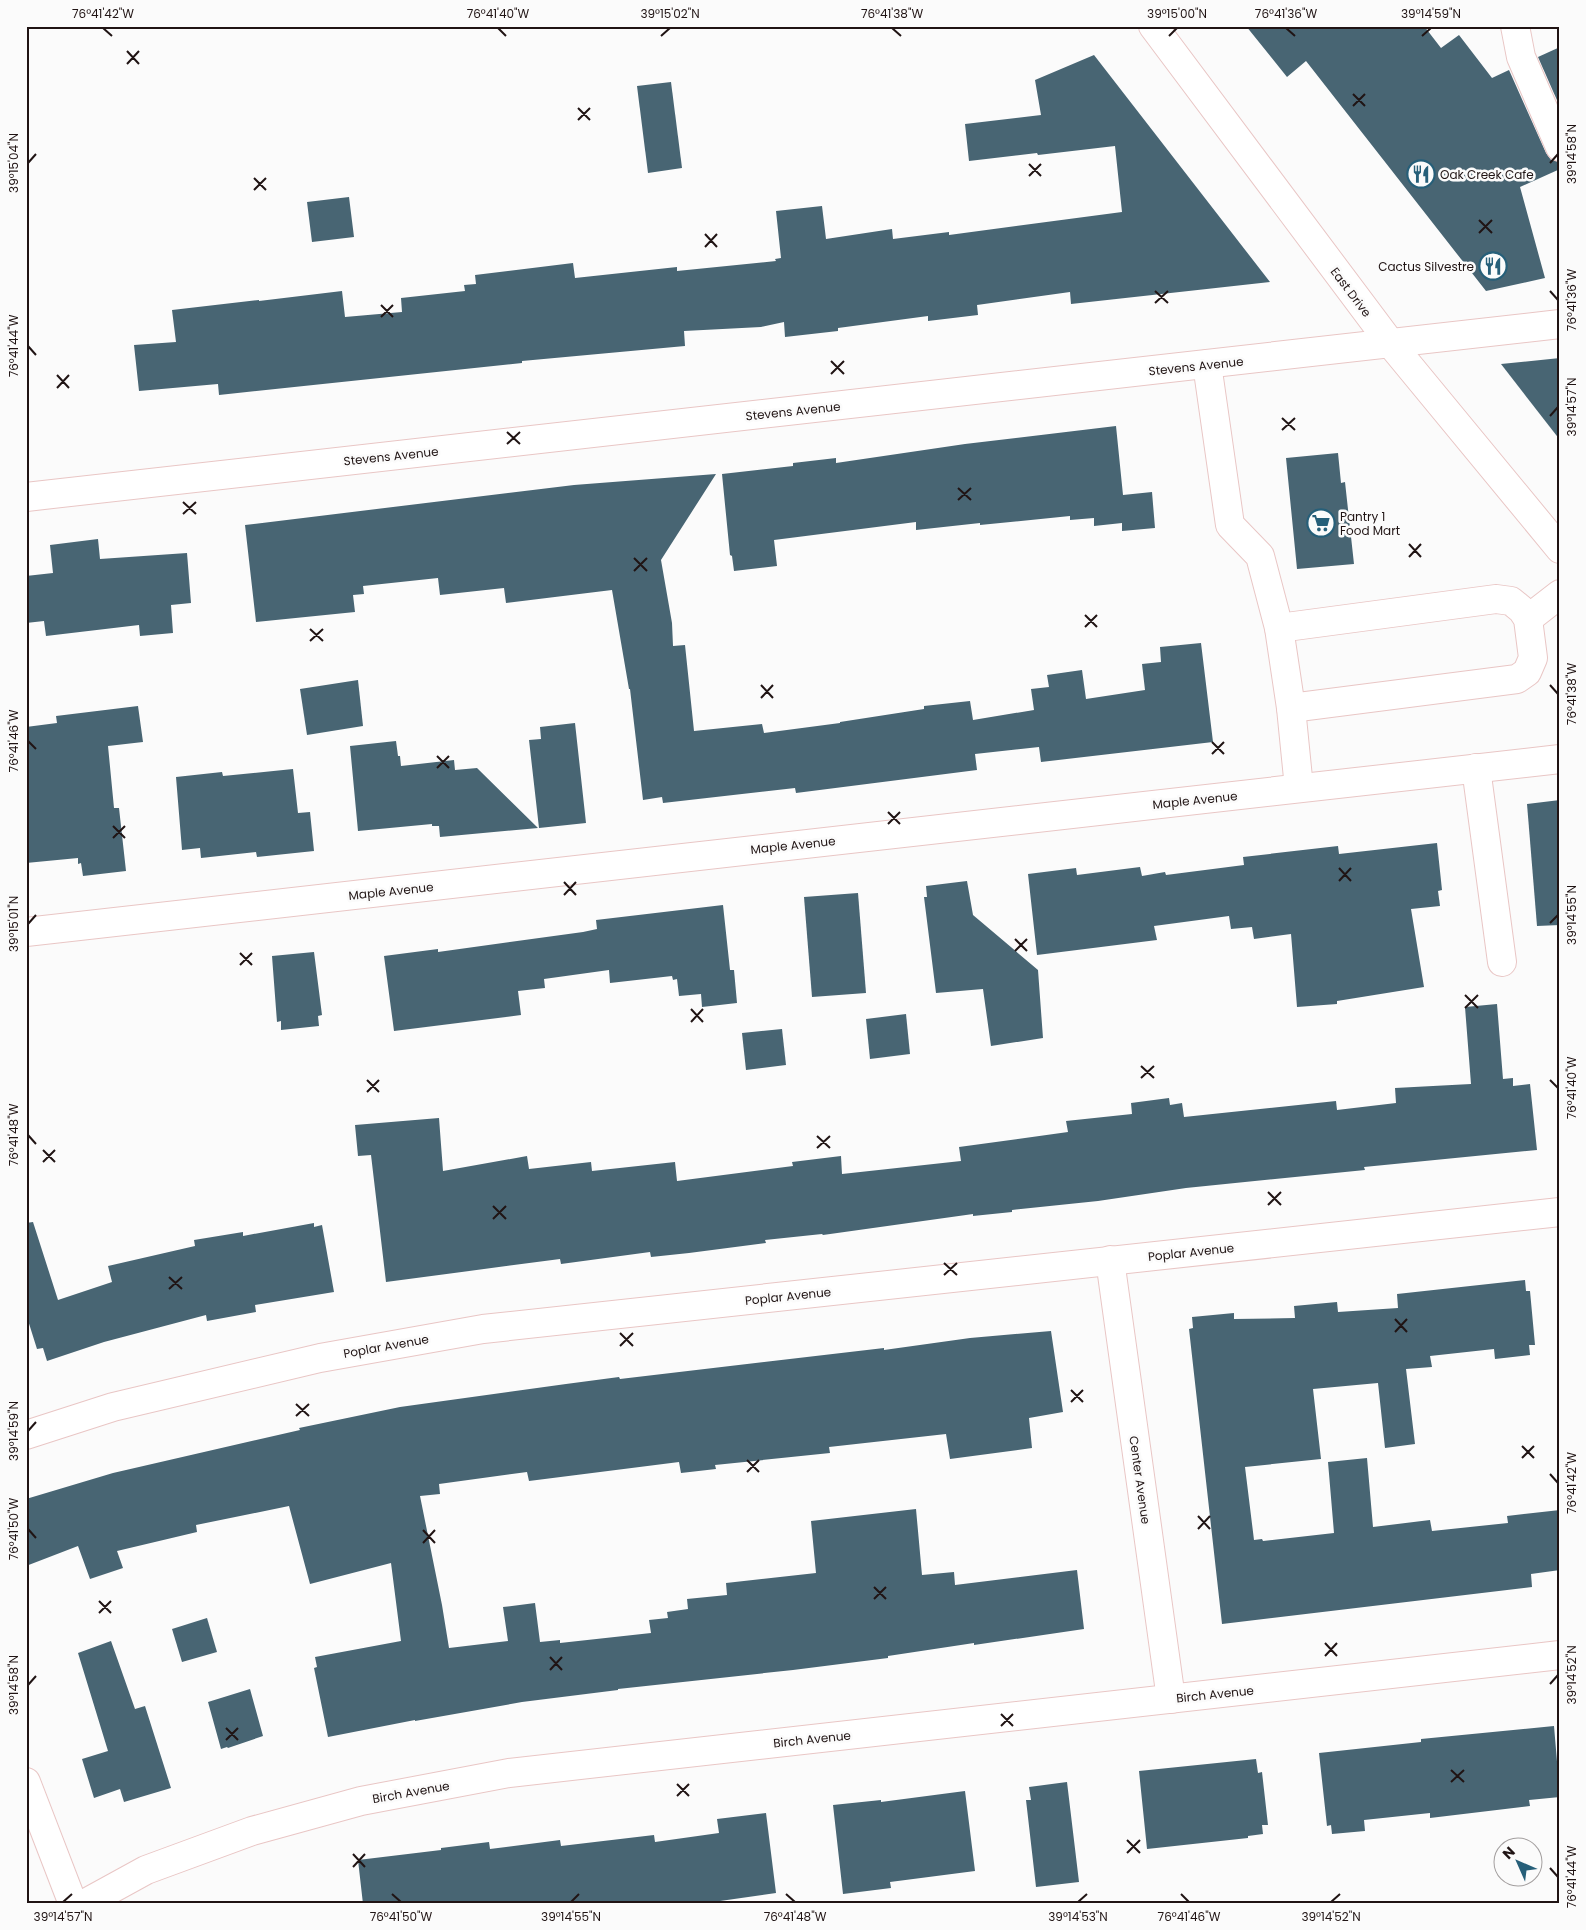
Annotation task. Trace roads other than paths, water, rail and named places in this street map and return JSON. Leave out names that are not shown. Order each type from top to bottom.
[{"type":"street","name":"East Drive","points":[[1153,26],[1391,344],[1560,549]]},
{"type":"street","points":[[1515,26],[1520,57],[1560,147]]},
{"type":"street","name":"Stevens Avenue","points":[[26,497],[1560,324]]},
{"type":"street","points":[[1207,364],[1230,525],[1260,556],[1279,628],[1291,708],[1299,788]]},
{"type":"street","points":[[1528,619],[1560,594]]},
{"type":"street","points":[[1279,628],[1496,599],[1511,601],[1522,610],[1528,619],[1533,658],[1527,672],[1517,679],[1291,708]]},
{"type":"street","name":"Maple Avenue","points":[[26,932],[1560,759]]},
{"type":"street","points":[[1476,768],[1502,962]]},
{"type":"street","name":"Poplar Avenue","points":[[26,1435],[113,1407],[320,1358],[483,1329],[1560,1212]]},
{"type":"street","name":"Center Avenue","points":[[1110,1260],[1171,1698]]},
{"type":"street","name":"Birch Avenue","points":[[84,1904],[146,1870],[243,1834],[361,1801],[509,1774],[1560,1655]]},
{"type":"street","points":[[26,1782],[73,1904]]},
{"type":"place","name":"Oak Creek Cafe","points":[[1421,174]]},
{"type":"place","name":"Cactus Silvestre","points":[[1493,266]]},
{"type":"place","name":"Pantry 1 Food Mart","points":[[1321,523]]}]
